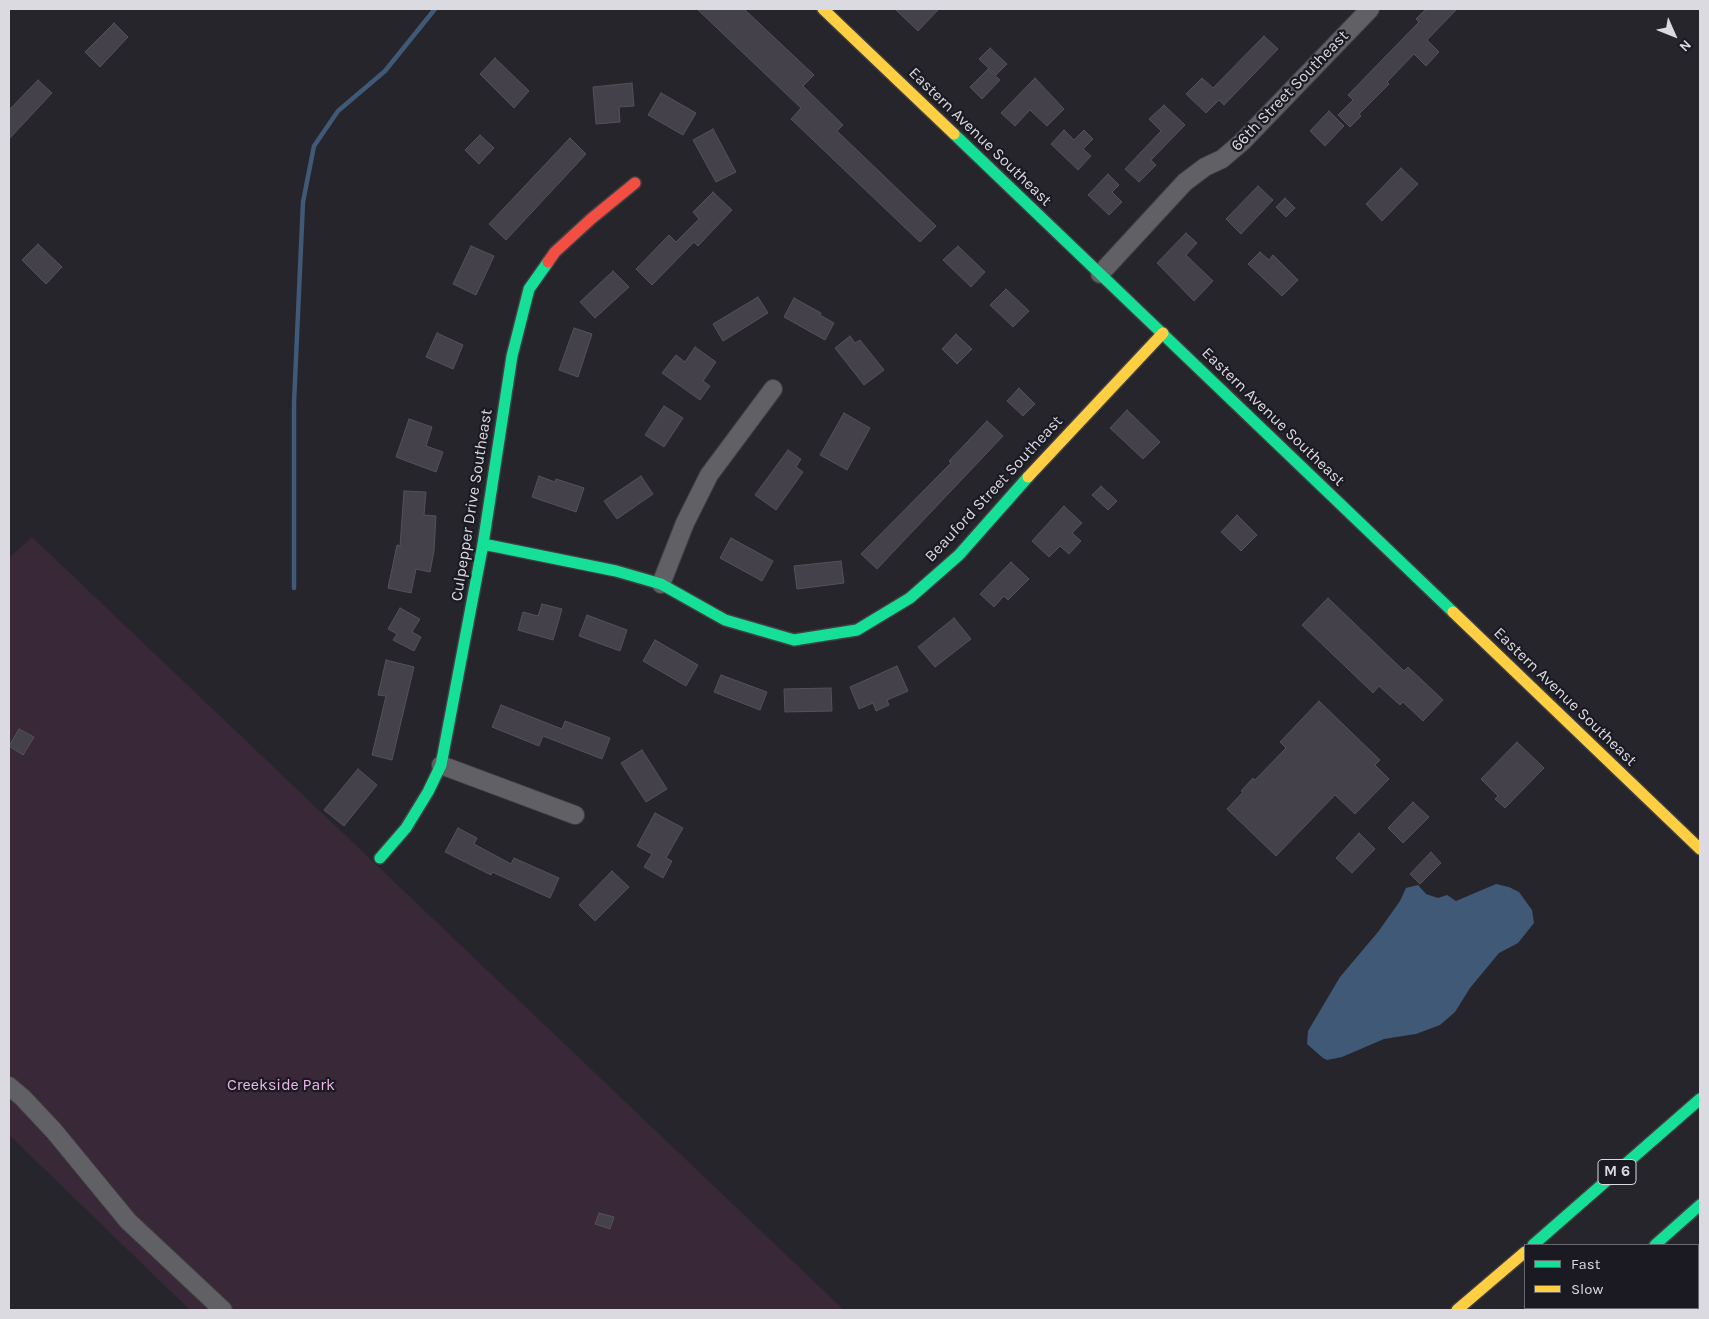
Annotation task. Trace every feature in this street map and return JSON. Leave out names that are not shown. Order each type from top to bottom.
[{"type":"main road","name":"Eastern Avenue Southeast","points":[[823,9],[1700,849]]},
{"type":"main road","name":"Culpepper Drive Southeast","points":[[380,858],[406,828],[441,766],[483,544],[512,356],[529,289],[555,252],[635,183]]},
{"type":"main road","name":"Beauford Street Southeast","points":[[483,544],[616,571],[661,584],[725,620],[794,640],[858,630],[910,598],[959,555],[1031,474],[1162,333]]},
{"type":"main road","name":"M 6","points":[[1535,1244],[1700,1099]]},
{"type":"main road","points":[[1656,1244],[1700,1205]]},
{"type":"main road","points":[[1457,1310],[1524,1253]]},
{"type":"street","name":"66th Street Southeast","points":[[1100,274],[1185,182],[1222,159],[1242,142],[1370,9]]},
{"type":"street","points":[[661,584],[685,523],[710,475],[773,389]]},
{"type":"street","points":[[441,766],[575,815]]},
{"type":"street","points":[[9,1086],[54,1131],[128,1221],[223,1310]]},
{"type":"green space","name":"Creekside Park","points":[[32,537],[844,1310],[190,1310],[9,1135],[9,558]]},
{"type":"water","points":[[1496,884],[1519,892],[1532,910],[1534,923],[1518,943],[1499,953],[1470,988],[1455,1012],[1440,1025],[1416,1034],[1384,1039],[1342,1057],[1327,1060],[1307,1044],[1308,1031],[1340,977],[1378,932],[1400,901],[1406,888],[1418,885],[1426,894],[1438,898],[1447,895],[1456,901]]},
{"type":"building","points":[[697,9],[744,9],[814,75],[803,86],[843,125],[837,131],[936,226],[920,242],[791,119],[801,108]]},
{"type":"building","points":[[895,9],[939,9],[918,31]]},
{"type":"building","points":[[1426,9],[1457,9],[1427,40],[1439,52],[1426,66],[1414,54],[1387,82],[1389,84],[1359,114],[1361,116],[1350,127],[1338,115],[1353,100],[1348,95],[1419,22],[1416,19]]},
{"type":"building","points":[[114,23],[128,37],[100,67],[85,52]]},
{"type":"building","points":[[1264,36],[1278,49],[1224,105],[1219,100],[1206,113],[1186,94],[1202,78],[1213,88]]},
{"type":"building","points":[[990,48],[1007,64],[996,75],[979,59]]},
{"type":"building","points":[[495,58],[529,91],[514,108],[480,74]]},
{"type":"building","points":[[988,69],[1000,80],[982,99],[970,87]]},
{"type":"building","points":[[1035,78],[1064,109],[1047,126],[1030,110],[1015,126],[1001,113]]},
{"type":"building","points":[[38,80],[52,93],[9,139],[9,110]]},
{"type":"building","points":[[632,83],[634,106],[619,107],[620,122],[596,124],[593,87]]},
{"type":"building","points":[[661,93],[696,113],[683,135],[648,115]]},
{"type":"building","points":[[1164,105],[1185,125],[1151,160],[1156,165],[1139,182],[1125,169],[1161,131],[1149,119]]},
{"type":"building","points":[[1329,111],[1344,126],[1325,146],[1310,131]]},
{"type":"building","points":[[713,129],[736,172],[716,182],[693,140]]},
{"type":"building","points":[[1064,130],[1074,140],[1084,130],[1093,139],[1083,149],[1091,156],[1078,170],[1051,144]]},
{"type":"building","points":[[480,135],[494,148],[479,164],[465,150]]},
{"type":"building","points":[[570,138],[586,154],[506,240],[489,224]]},
{"type":"building","points":[[1401,168],[1418,184],[1382,221],[1366,204]]},
{"type":"building","points":[[1108,174],[1119,185],[1112,192],[1122,202],[1109,215],[1088,195]]},
{"type":"building","points":[[1258,186],[1273,200],[1241,234],[1226,219]]},
{"type":"building","points":[[713,192],[732,210],[698,246],[694,242],[652,285],[636,269],[669,235],[676,242],[699,219],[693,212]]},
{"type":"building","points":[[1285,198],[1295,208],[1286,217],[1276,207]]},
{"type":"building","points":[[1186,233],[1197,243],[1186,255],[1213,281],[1194,301],[1157,263]]},
{"type":"building","points":[[38,244],[62,267],[46,284],[22,260]]},
{"type":"building","points":[[471,246],[494,256],[476,295],[453,284]]},
{"type":"building","points":[[958,246],[985,272],[971,287],[943,260]]},
{"type":"building","points":[[1260,252],[1269,260],[1273,255],[1298,280],[1282,296],[1248,264]]},
{"type":"building","points":[[613,271],[629,287],[595,318],[580,302]]},
{"type":"building","points":[[1006,289],[1029,311],[1013,327],[990,305]]},
{"type":"building","points":[[758,297],[768,313],[723,341],[713,324]]},
{"type":"building","points":[[794,298],[821,313],[820,315],[834,323],[825,340],[784,317]]},
{"type":"building","points":[[574,328],[592,334],[578,377],[559,370]]},
{"type":"building","points":[[437,333],[463,345],[453,369],[426,357]]},
{"type":"building","points":[[956,334],[972,349],[957,364],[942,349]]},
{"type":"building","points":[[850,336],[855,343],[860,340],[884,370],[864,385],[835,348]]},
{"type":"building","points":[[695,347],[716,362],[703,381],[710,386],[700,400],[662,373],[676,355],[685,362]]},
{"type":"building","points":[[1019,388],[1035,404],[1023,416],[1007,401]]},
{"type":"building","points":[[664,406],[683,418],[664,447],[645,435]]},
{"type":"building","points":[[1127,410],[1160,442],[1143,459],[1110,428]]},
{"type":"building","points":[[844,413],[870,428],[847,470],[820,455]]},
{"type":"building","points":[[409,419],[432,427],[426,446],[443,452],[436,472],[396,457]]},
{"type":"building","points":[[987,421],[1003,436],[877,569],[861,554],[951,463],[949,461]]},
{"type":"building","points":[[788,450],[801,459],[796,467],[803,472],[776,510],[755,495]]},
{"type":"building","points":[[539,476],[555,482],[556,479],[584,488],[576,512],[532,497]]},
{"type":"building","points":[[641,476],[653,494],[617,519],[604,501]]},
{"type":"building","points":[[1101,486],[1117,501],[1108,510],[1092,495]]},
{"type":"building","points":[[404,491],[426,492],[424,515],[436,516],[434,551],[430,572],[416,569],[411,593],[388,588],[397,545],[400,546]]},
{"type":"building","points":[[1064,506],[1082,523],[1072,533],[1081,541],[1069,554],[1060,546],[1049,557],[1032,541]]},
{"type":"building","points":[[1237,515],[1257,535],[1241,551],[1221,532]]},
{"type":"building","points":[[731,538],[773,561],[762,581],[720,558]]},
{"type":"building","points":[[841,561],[844,583],[797,589],[794,566]]},
{"type":"building","points":[[1011,562],[1029,579],[1008,600],[1004,596],[994,607],[980,594]]},
{"type":"building","points":[[1328,598],[1404,671],[1408,667],[1443,700],[1423,721],[1403,702],[1400,705],[1379,686],[1373,693],[1302,625]]},
{"type":"building","points":[[542,604],[562,609],[553,640],[518,630],[523,612],[538,616]]},
{"type":"building","points":[[400,608],[420,619],[412,632],[421,637],[414,651],[393,640],[397,634],[388,629]]},
{"type":"building","points":[[587,615],[627,630],[620,651],[579,636]]},
{"type":"building","points":[[954,618],[971,639],[935,667],[918,647]]},
{"type":"building","points":[[655,640],[698,665],[686,686],[643,661]]},
{"type":"building","points":[[386,660],[414,667],[392,760],[372,755],[386,696],[378,695]]},
{"type":"building","points":[[897,666],[908,691],[887,700],[889,705],[876,711],[873,703],[859,709],[850,687]]},
{"type":"building","points":[[721,675],[767,692],[760,710],[714,692]]},
{"type":"building","points":[[831,688],[832,711],[785,712],[784,689]]},
{"type":"building","points":[[1319,701],[1380,760],[1375,765],[1389,779],[1355,814],[1335,795],[1276,856],[1227,809],[1253,778],[1255,780],[1286,748],[1280,742]]},
{"type":"building","points":[[501,705],[562,729],[565,721],[610,738],[602,759],[543,736],[539,746],[492,727]]},
{"type":"building","points":[[19,729],[34,737],[23,755],[9,746]]},
{"type":"building","points":[[1517,742],[1544,768],[1505,808],[1495,799],[1498,796],[1481,779]]},
{"type":"building","points":[[642,750],[667,789],[646,802],[621,763]]},
{"type":"building","points":[[358,769],[377,785],[344,826],[324,810]]},
{"type":"building","points":[[1413,802],[1429,817],[1403,843],[1388,828]]},
{"type":"building","points":[[655,813],[683,828],[666,858],[672,861],[663,878],[644,867],[652,854],[637,846]]},
{"type":"building","points":[[458,828],[477,838],[474,844],[511,864],[514,858],[559,878],[550,898],[492,872],[491,875],[445,852]]},
{"type":"building","points":[[1359,833],[1375,849],[1352,873],[1336,858]]},
{"type":"building","points":[[1431,852],[1441,863],[1420,884],[1410,874]]},
{"type":"building","points":[[612,871],[629,887],[595,921],[579,905]]},
{"type":"building","points":[[599,1213],[614,1217],[610,1229],[595,1224]]},
{"type":"waterway","points":[[294,588],[294,403],[303,202],[314,146],[338,111],[385,71],[435,9]]},
{"type":"traffic: fast","points":[[954,134],[1453,612]]},
{"type":"traffic: fast","points":[[380,858],[406,828],[428,792],[441,765],[483,544],[512,356],[529,289],[548,262]]},
{"type":"traffic: fast","points":[[483,544],[616,571],[661,584],[725,620],[794,640],[857,630],[910,598],[959,555],[1028,477]]},
{"type":"traffic: fast","points":[[1534,1244],[1700,1099]]},
{"type":"traffic: fast","points":[[1656,1244],[1700,1205]]},
{"type":"traffic: slow","points":[[823,9],[954,134]]},
{"type":"traffic: slow","points":[[1028,477],[1163,333]]},
{"type":"traffic: slow","points":[[1453,612],[1700,849]]},
{"type":"traffic: slow","points":[[1457,1310],[1524,1253]]},
{"type":"traffic: jam","points":[[548,262],[555,252],[591,219],[635,183]]}]
